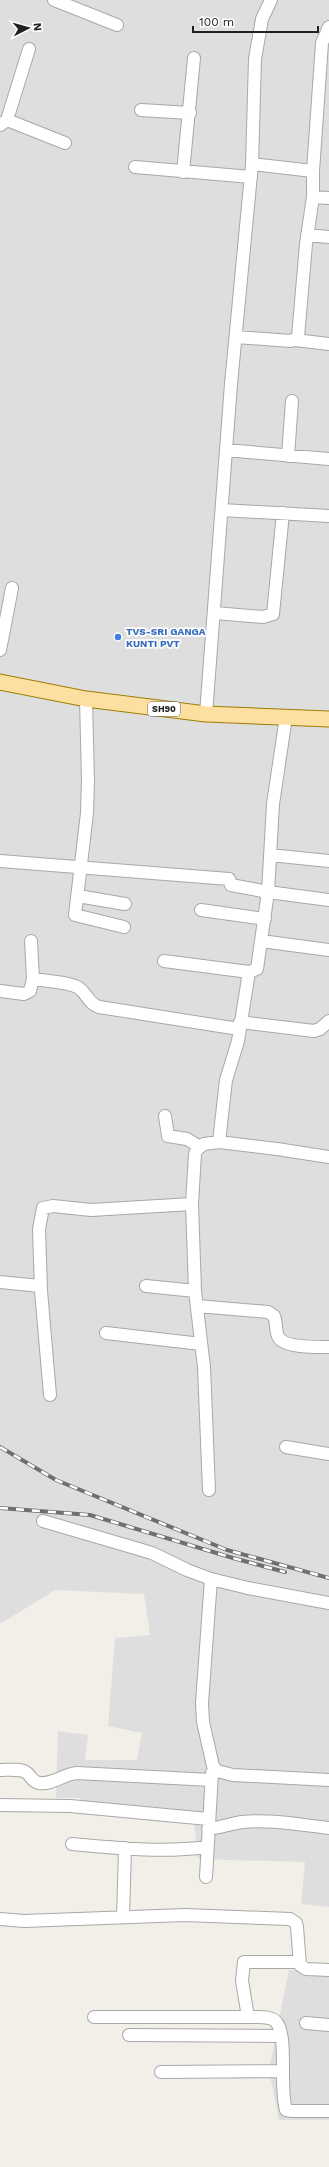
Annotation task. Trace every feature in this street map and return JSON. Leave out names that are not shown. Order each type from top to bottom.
[{"type":"main road","name":"SH90","points":[[0,682],[86,699],[206,714],[329,720]]},
{"type":"street","points":[[54,0],[117,25]]},
{"type":"street","points":[[206,714],[215,613],[226,450],[252,164],[254,59],[262,19],[271,0]]},
{"type":"street","points":[[296,340],[300,330],[307,235],[313,197],[313,171],[322,43],[329,27]]},
{"type":"street","points":[[29,49],[3,122],[65,143]]},
{"type":"street","points":[[183,172],[190,113],[194,58]]},
{"type":"street","points":[[141,110],[190,113]]},
{"type":"street","points":[[252,164],[313,171]]},
{"type":"street","points":[[135,168],[251,177]]},
{"type":"street","points":[[313,197],[329,198]]},
{"type":"street","points":[[307,235],[329,237]]},
{"type":"street","points":[[236,337],[296,340],[329,344]]},
{"type":"street","points":[[288,456],[292,401]]},
{"type":"street","points":[[226,450],[329,459]]},
{"type":"street","points":[[222,510],[329,516]]},
{"type":"street","points":[[215,613],[263,617],[273,614],[282,513]]},
{"type":"street","points":[[0,650],[12,588]]},
{"type":"street","points":[[86,699],[88,780],[82,867],[75,915],[124,927]]},
{"type":"street","points":[[164,961],[249,972],[257,969],[268,892],[275,787],[286,717]]},
{"type":"street","points":[[270,855],[329,861]]},
{"type":"street","points":[[0,861],[229,879],[231,885],[268,892],[329,900]]},
{"type":"street","points":[[78,896],[125,904]]},
{"type":"street","points":[[201,910],[264,919]]},
{"type":"street","points":[[0,991],[26,994],[30,991],[33,979],[31,941]]},
{"type":"street","points":[[261,941],[329,950]]},
{"type":"street","points":[[219,1142],[225,1087],[240,1025],[249,972]]},
{"type":"street","points":[[33,979],[79,988],[92,1004],[99,1007],[240,1025],[314,1031],[320,1029],[329,1021]]},
{"type":"street","points":[[166,1116],[168,1136],[187,1139],[200,1147]]},
{"type":"street","points":[[209,1490],[204,1367],[195,1291],[192,1204],[194,1160],[200,1147],[208,1143],[219,1142],[276,1148],[329,1157]]},
{"type":"street","points":[[50,1395],[40,1286],[39,1229],[43,1208],[53,1206],[91,1210],[192,1204]]},
{"type":"street","points":[[0,1282],[40,1286]]},
{"type":"street","points":[[146,1286],[195,1291]]},
{"type":"street","points":[[197,1306],[268,1312],[274,1316],[278,1337],[284,1343],[298,1346],[329,1347]]},
{"type":"street","points":[[106,1333],[201,1344]]},
{"type":"street","points":[[286,1447],[329,1454]]},
{"type":"street","points":[[43,1521],[152,1553],[187,1570],[211,1579],[248,1588],[329,1603]]},
{"type":"street","points":[[206,1877],[208,1824],[213,1766],[203,1722],[202,1703],[211,1579]]},
{"type":"street","points":[[213,1766],[217,1771],[233,1775],[329,1780]]},
{"type":"street","points":[[0,1770],[27,1772],[33,1780],[41,1783],[50,1782],[62,1776],[77,1773],[211,1780]]},
{"type":"street","points":[[0,1805],[70,1806],[208,1824],[264,1822],[289,1823],[329,1828]]},
{"type":"street","points":[[72,1844],[125,1848],[186,1850],[207,1847]]},
{"type":"street","points":[[123,1916],[125,1848]]},
{"type":"street","points":[[0,1919],[24,1921],[123,1916],[192,1915],[290,1919],[296,1923],[297,1927],[299,1962],[306,1969],[329,1970]]},
{"type":"street","points":[[248,2017],[242,1981],[244,1962],[299,1962]]},
{"type":"street","points":[[94,2017],[248,2017],[272,2019],[276,2022],[281,2036],[286,2110],[292,2112],[329,2111]]},
{"type":"street","points":[[306,2023],[329,2025]]},
{"type":"street","points":[[129,2035],[281,2036]]},
{"type":"street","points":[[161,2072],[283,2071]]},
{"type":"shaded area","points":[[0,0],[329,0],[329,1907],[301,1904],[305,1862],[198,1859],[194,1821],[88,1813],[80,1798],[56,1798],[58,1731],[88,1735],[85,1760],[137,1760],[142,1733],[108,1726],[115,1638],[150,1635],[144,1594],[55,1590],[0,1624]]},
{"type":"shaded area","points":[[289,1970],[329,1973],[329,2120],[279,2120],[269,2070]]},
{"type":"railway","points":[[0,1447],[56,1480],[227,1550],[329,1578]]},
{"type":"railway","points":[[0,1508],[90,1515],[285,1572]]},
{"type":"place","name":"TVS-SRI GANGA KUNTI PVT","points":[[118,637]]}]
